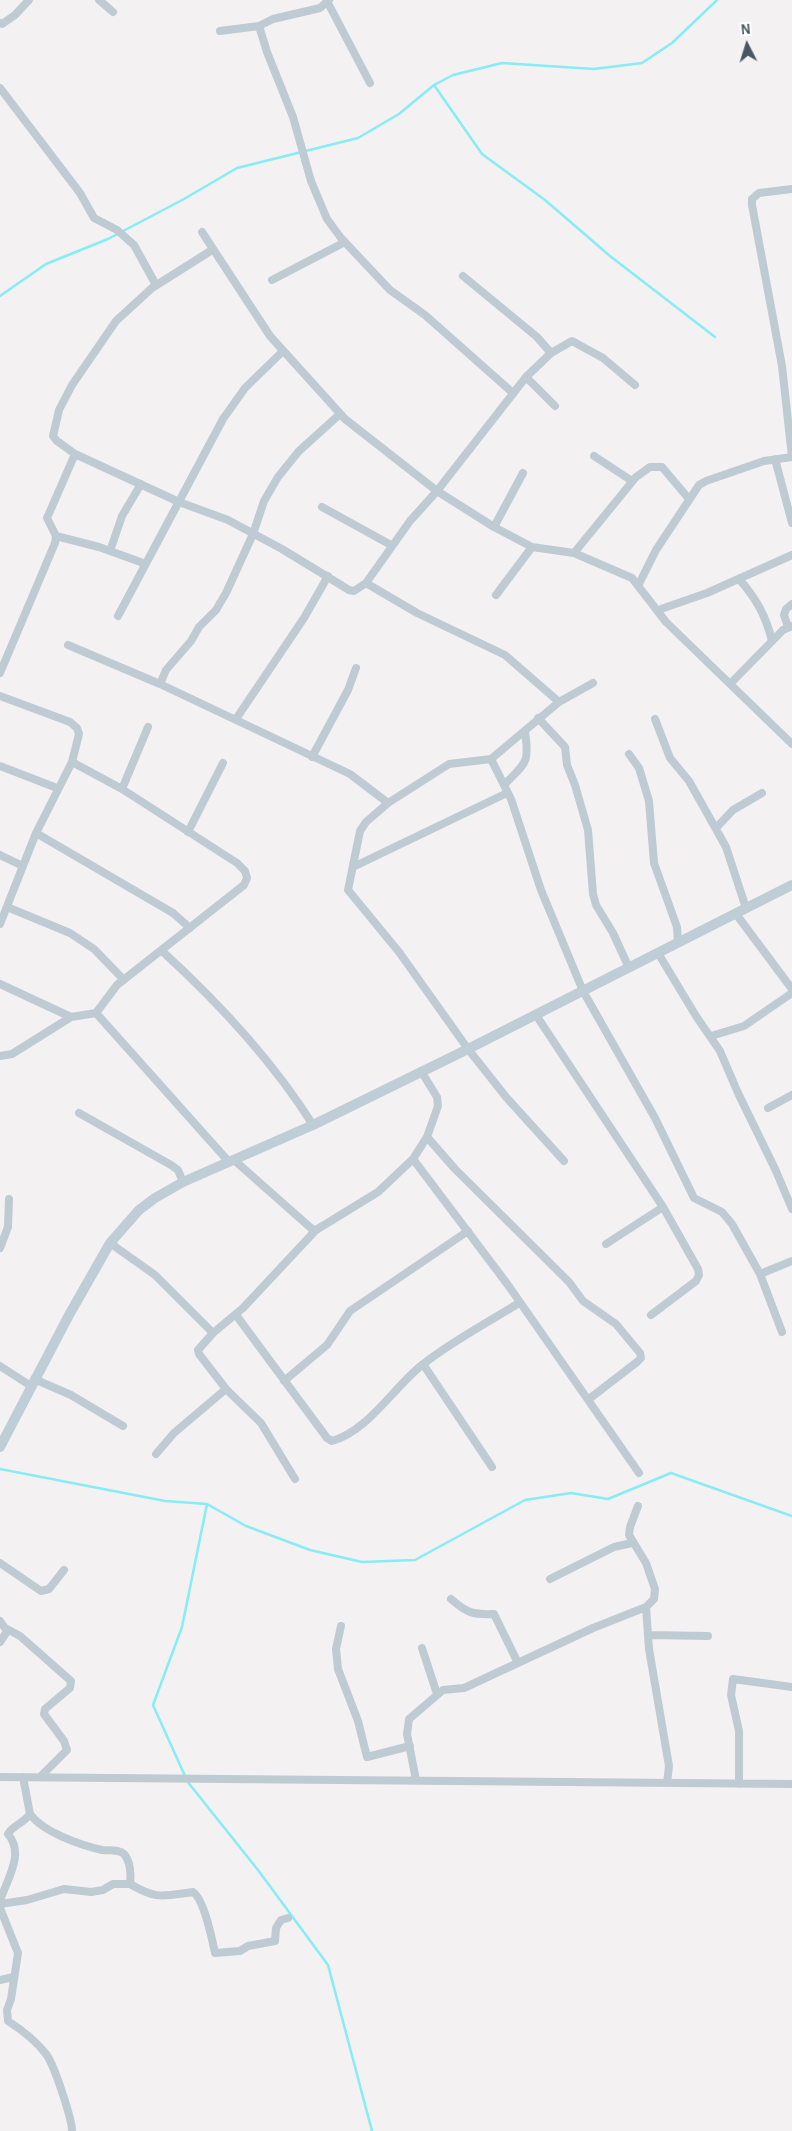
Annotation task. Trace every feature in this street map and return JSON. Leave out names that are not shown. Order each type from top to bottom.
[{"type":"main road","points":[[1,1443],[110,1243],[139,1210],[154,1198],[183,1182],[313,1125],[468,1049],[792,885]]},
{"type":"street","points":[[0,23],[2,24],[15,15],[29,0]]},
{"type":"street","points":[[99,0],[113,12]]},
{"type":"street","points":[[220,31],[259,26],[273,19],[320,8],[328,1],[370,84]]},
{"type":"street","points":[[259,26],[267,52],[291,109],[311,181],[327,219],[345,242],[390,290],[425,315],[513,393]]},
{"type":"street","points":[[0,88],[80,193],[94,218],[117,230],[134,245],[156,285]]},
{"type":"street","points":[[639,584],[652,557],[699,485],[706,481],[776,459],[792,457],[782,366],[752,199],[758,193],[792,189]]},
{"type":"street","points":[[202,232],[270,336],[340,414],[437,491],[494,527],[532,548],[574,553],[609,566],[632,578],[639,584],[658,610],[792,744]]},
{"type":"street","points":[[272,280],[345,242]]},
{"type":"street","points":[[212,250],[156,285],[116,321],[72,385],[59,410],[53,436],[56,441],[75,454],[179,502],[216,515],[328,576],[349,590],[360,588],[366,583],[391,545],[437,491],[513,393],[526,377],[551,353],[572,341],[603,358],[635,385]]},
{"type":"street","points":[[463,276],[537,337],[551,353]]},
{"type":"street","points":[[118,616],[223,419],[245,388],[283,351]]},
{"type":"street","points":[[526,377],[556,406]]},
{"type":"street","points":[[160,684],[166,670],[191,641],[199,627],[216,610],[253,534],[264,501],[278,477],[299,451],[340,414]]},
{"type":"street","points":[[0,673],[50,558],[56,536],[47,518],[75,454]]},
{"type":"street","points":[[594,456],[632,481]]},
{"type":"street","points":[[776,459],[792,523]]},
{"type":"street","points":[[574,553],[593,528],[619,500],[632,481],[650,467],[662,467],[690,499]]},
{"type":"street","points":[[494,527],[523,473]]},
{"type":"street","points":[[110,551],[122,516],[141,484]]},
{"type":"street","points":[[322,507],[391,545]]},
{"type":"street","points":[[56,536],[110,551],[146,564]]},
{"type":"street","points":[[496,595],[532,548]]},
{"type":"street","points":[[658,610],[739,579],[792,555]]},
{"type":"street","points":[[236,719],[304,618],[328,576]]},
{"type":"street","points":[[739,579],[753,595],[767,619],[772,640]]},
{"type":"street","points":[[366,583],[416,613],[506,655],[559,702]]},
{"type":"street","points":[[788,628],[784,615],[786,609],[792,604]]},
{"type":"street","points":[[767,619],[788,628]]},
{"type":"street","points":[[730,684],[772,640],[788,628]]},
{"type":"street","points":[[68,645],[160,684],[357,778],[388,803]]},
{"type":"street","points":[[312,757],[348,690],[356,668]]},
{"type":"street","points":[[564,1161],[506,1097],[468,1049],[399,952],[348,890],[360,831],[366,822],[388,803],[449,764],[491,758],[525,732],[538,718],[559,702],[593,683]]},
{"type":"street","points":[[0,696],[70,722],[77,728],[80,734],[72,762],[57,788],[36,833],[0,924]]},
{"type":"street","points":[[538,718],[565,747],[566,765],[575,785],[588,830],[593,894],[596,905],[613,932],[629,968]]},
{"type":"street","points":[[655,720],[670,758],[690,780],[732,861],[746,908]]},
{"type":"street","points":[[122,790],[148,727]]},
{"type":"street","points":[[504,785],[523,764],[528,755],[525,732]]},
{"type":"street","points":[[629,754],[640,768],[649,801],[654,863],[677,927],[678,943]]},
{"type":"street","points":[[491,758],[508,793],[542,890],[583,991],[634,1080],[694,1198],[727,1216],[760,1274],[782,1332]]},
{"type":"street","points":[[0,1056],[12,1054],[71,1017],[96,1013],[109,994],[124,980],[244,885],[247,878],[245,871],[237,863],[122,790],[72,762]]},
{"type":"street","points":[[188,832],[223,763]]},
{"type":"street","points":[[0,766],[57,788]]},
{"type":"street","points":[[353,867],[508,793]]},
{"type":"street","points":[[716,828],[733,810],[762,793]]},
{"type":"street","points":[[36,833],[172,913],[190,928]]},
{"type":"street","points":[[0,855],[23,866]]},
{"type":"street","points":[[7,907],[70,933],[94,949],[124,980]]},
{"type":"street","points":[[736,914],[792,988]]},
{"type":"street","points":[[162,951],[212,996],[295,1097],[313,1125]]},
{"type":"street","points":[[658,953],[696,1016],[720,1051],[792,1209]]},
{"type":"street","points":[[0,984],[71,1017]]},
{"type":"street","points":[[711,1036],[744,1026],[792,993]]},
{"type":"street","points":[[96,1013],[231,1161],[312,1229],[316,1230]]},
{"type":"street","points":[[536,1015],[663,1207],[698,1269],[699,1275],[696,1281],[651,1316]]},
{"type":"street","points":[[295,1479],[261,1423],[226,1389],[199,1354],[200,1346],[236,1315],[316,1230],[378,1192],[413,1159],[428,1137],[438,1106],[437,1097],[421,1072]]},
{"type":"street","points":[[768,1108],[792,1095]]},
{"type":"street","points":[[79,1113],[171,1165],[178,1170],[183,1182]]},
{"type":"street","points":[[428,1137],[455,1170],[569,1282],[583,1301],[616,1324],[640,1353],[641,1358],[637,1362],[589,1399]]},
{"type":"street","points":[[413,1159],[468,1231],[589,1399],[639,1473]]},
{"type":"street","points":[[0,1248],[7,1234],[9,1200]]},
{"type":"street","points":[[606,1244],[663,1207]]},
{"type":"street","points":[[0,1212],[9,1220]]},
{"type":"street","points":[[284,1381],[327,1345],[350,1311],[468,1231]]},
{"type":"street","points":[[110,1243],[155,1275],[213,1333]]},
{"type":"street","points":[[760,1274],[792,1261]]},
{"type":"street","points":[[236,1315],[284,1381],[332,1441],[340,1439],[367,1422],[395,1389],[423,1364],[519,1303]]},
{"type":"street","points":[[423,1364],[492,1467]]},
{"type":"street","points":[[0,1366],[33,1383],[71,1395],[88,1407],[123,1426]]},
{"type":"street","points":[[156,1454],[174,1433],[226,1389]]},
{"type":"street","points":[[416,1780],[410,1746],[409,1719],[437,1694],[443,1690],[464,1688],[646,1607],[654,1599],[655,1589],[646,1563],[632,1543],[630,1527],[638,1506]]},
{"type":"street","points":[[550,1579],[614,1547],[632,1543]]},
{"type":"street","points":[[0,1562],[37,1590],[45,1592],[64,1570]]},
{"type":"street","points":[[451,1599],[465,1612],[479,1615],[494,1614],[518,1663]]},
{"type":"street","points":[[646,1607],[648,1635],[669,1766],[667,1783]]},
{"type":"street","points":[[0,1621],[8,1630],[20,1636],[71,1681],[70,1688],[45,1709],[44,1714],[64,1741],[67,1750],[40,1777]]},
{"type":"street","points":[[341,1626],[336,1649],[338,1669],[358,1721],[367,1756],[410,1746]]},
{"type":"street","points":[[0,1642],[8,1630]]},
{"type":"street","points":[[648,1635],[708,1636]]},
{"type":"street","points":[[422,1648],[437,1694]]},
{"type":"street","points":[[739,1784],[739,1731],[731,1695],[733,1679],[792,1687]]},
{"type":"street","points":[[0,1777],[792,1784]]},
{"type":"street","points":[[23,1777],[30,1814],[37,1824],[73,1841],[95,1848],[119,1851],[124,1854],[131,1871],[130,1884]]},
{"type":"street","points":[[30,1814],[26,1819],[11,1828],[8,1834],[12,1839],[15,1862],[0,1899],[27,1900],[64,1889],[91,1892],[103,1890],[113,1884],[130,1884],[160,1897],[193,1892],[204,1909],[215,1953],[240,1951],[248,1946],[275,1941],[276,1928],[280,1920],[288,1918]]},
{"type":"street","points":[[0,1908],[18,1953],[11,1999],[7,2010],[8,2021],[20,2029],[48,2056],[65,2099],[72,2131]]},
{"type":"street","points":[[0,1980],[13,1977]]},
{"type":"waterway","points":[[0,296],[46,264],[108,239],[184,199],[237,168],[358,138],[399,114],[434,85],[453,75],[502,63],[594,69],[642,63],[672,43],[717,0]]},
{"type":"waterway","points":[[434,85],[482,154],[545,200],[610,256],[715,337]]},
{"type":"waterway","points":[[0,1469],[165,1501],[207,1504],[246,1526],[310,1550],[362,1562],[415,1560],[525,1500],[571,1493],[608,1499],[671,1473],[792,1516]]},
{"type":"waterway","points":[[185,1776],[153,1705],[182,1627],[207,1504]]},
{"type":"waterway","points":[[187,1781],[258,1870],[328,1965],[372,2131]]}]
